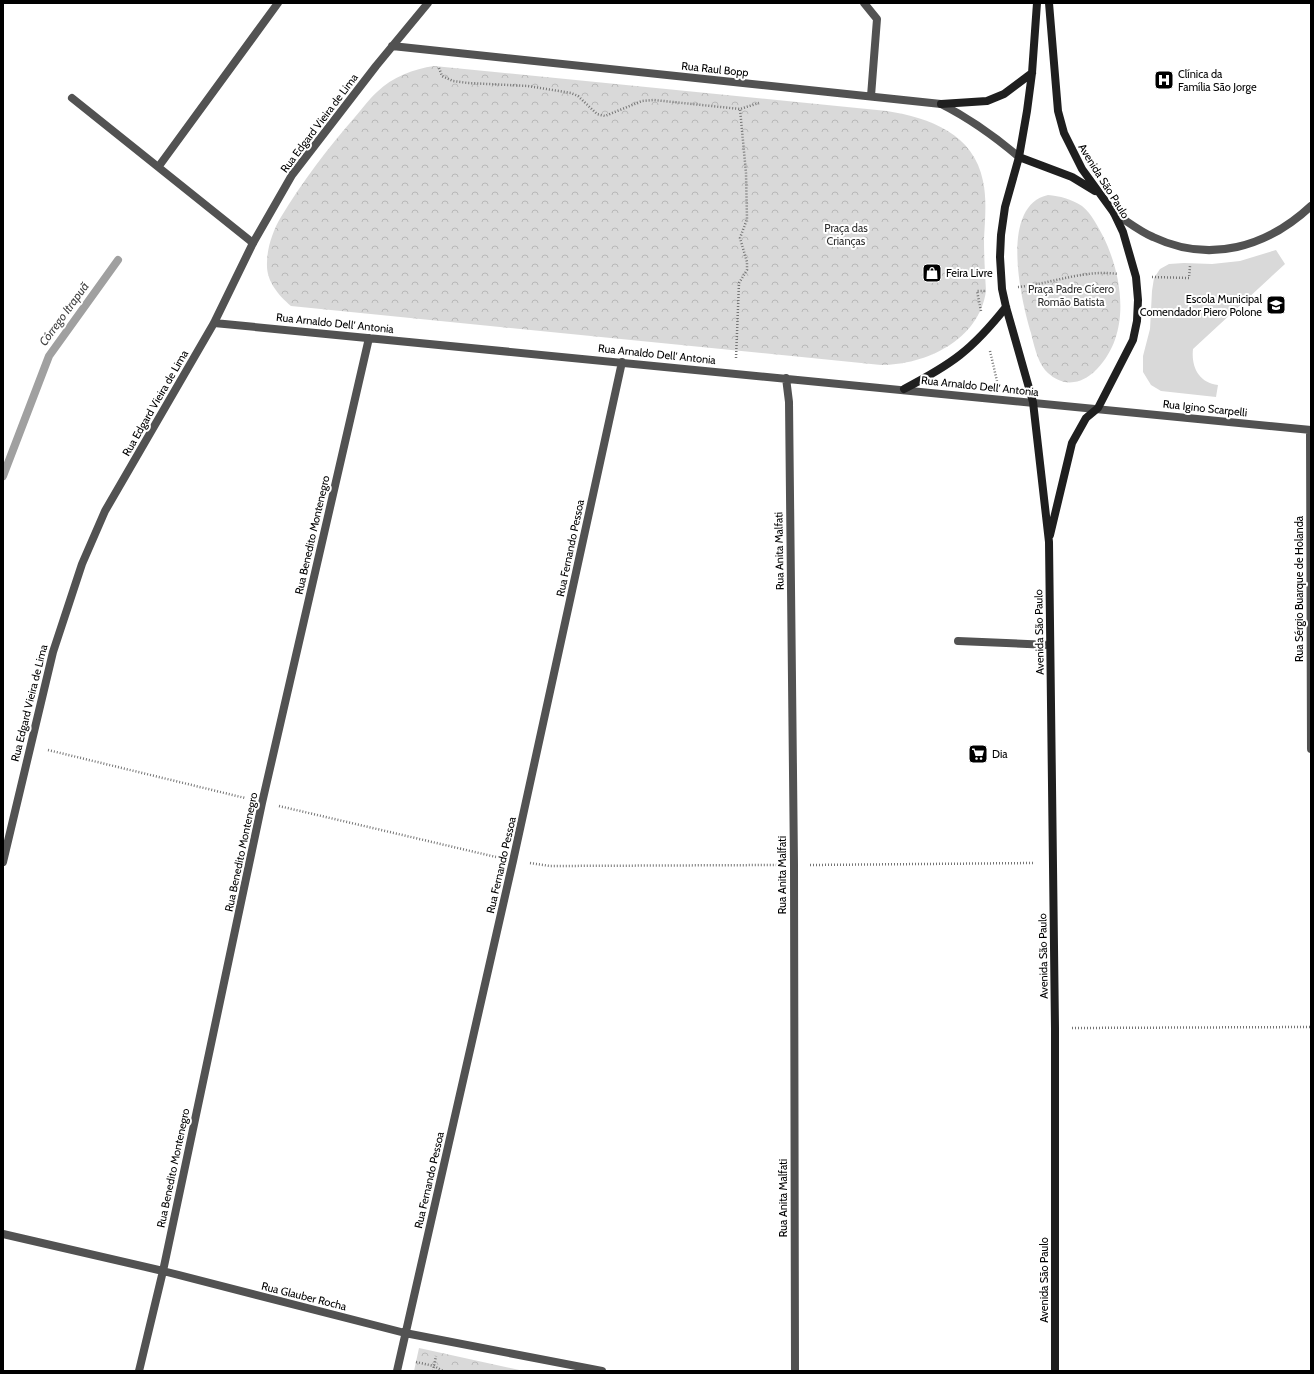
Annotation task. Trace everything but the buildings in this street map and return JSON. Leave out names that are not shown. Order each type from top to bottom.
[{"type":"main road","name":"Avenida São Paulo","points":[[1037,3],[1032,73],[1019,157],[1005,207],[1001,235],[1002,289],[1033,402],[1049,542],[1055,1028],[1055,1371]]},
{"type":"main road","name":"Avenida São Paulo","points":[[1049,3],[1057,104],[1062,126],[1071,149],[1082,169],[1114,213],[1122,232],[1136,277],[1137,321],[1133,340],[1098,408],[1086,418],[1072,443],[1049,542]]},
{"type":"main road","points":[[941,104],[987,101],[1004,94],[1032,73]]},
{"type":"main road","points":[[1019,157],[1072,177],[1099,193]]},
{"type":"main road","points":[[904,389],[940,371],[957,359],[985,334],[1006,307]]},
{"type":"street","points":[[159,166],[278,3]]},
{"type":"street","name":"Rua Edgard Vieira de Lima","points":[[3,862],[52,652],[82,564],[105,511],[214,323],[253,243],[297,169],[392,46],[428,3]]},
{"type":"street","points":[[864,3],[877,20],[870,96]]},
{"type":"street","name":"Rua Raul Bopp","points":[[392,46],[941,104],[966,117],[996,137],[1019,157]]},
{"type":"street","points":[[72,98],[159,166],[253,243]]},
{"type":"street","points":[[1114,213],[1154,238],[1192,249],[1209,250],[1244,246],[1266,238],[1286,226],[1311,206]]},
{"type":"street","name":"Rua Arnaldo Dell' Antonia","points":[[214,323],[1098,408]]},
{"type":"street","name":"Rua Benedito Montenegro","points":[[139,1371],[163,1271],[262,803],[368,338]]},
{"type":"street","name":"Rua Fernando Pessoa","points":[[398,1368],[513,861],[622,362]]},
{"type":"street","name":"Rua Anita Malfati","points":[[786,378],[789,402],[794,865],[795,1371]]},
{"type":"street","name":"Rua Igino Scarpelli","points":[[1098,408],[1310,430]]},
{"type":"street","name":"Rua Sérgio Buarque de Holanda","points":[[1310,430],[1311,749]]},
{"type":"street","points":[[958,641],[1050,645]]},
{"type":"street","name":"Rua Glauber Rocha","points":[[3,1234],[163,1271],[405,1333],[602,1371]]},
{"type":"path","points":[[446,51],[439,66],[442,76],[453,81],[468,84],[528,86],[571,93],[578,96],[597,114],[606,116],[642,101],[654,100],[740,109],[762,102],[783,87]]},
{"type":"path","points":[[736,373],[739,283],[747,270],[747,262],[740,238],[748,219],[746,173],[740,109]]},
{"type":"path","points":[[1002,399],[985,334],[977,291],[1035,286],[1097,272],[1136,277],[1189,278],[1192,249]]},
{"type":"path","points":[[513,861],[550,866],[1052,863]]},
{"type":"path","points":[[1055,1028],[1311,1027]]},
{"type":"path","points":[[398,1368],[416,1362],[443,1371]]},
{"type":"green space","name":"Praça das Crianças","points":[[434,66],[887,111],[919,118],[934,124],[948,131],[960,140],[970,151],[978,165],[983,181],[985,202],[984,245],[986,291],[981,308],[973,323],[962,336],[948,346],[932,355],[915,360],[898,364],[881,365],[291,306],[277,292],[268,276],[267,270],[269,245],[281,217],[298,191],[335,141],[374,95],[389,82],[404,74]]},
{"type":"green space","name":"Praça Padre Cícero Romão Batista","points":[[1048,195],[1074,201],[1089,213],[1104,238],[1111,254],[1116,270],[1119,288],[1119,323],[1115,339],[1108,355],[1092,373],[1084,379],[1074,382],[1066,382],[1054,378],[1045,370],[1040,362],[1027,318],[1019,278],[1017,256],[1018,235],[1023,217],[1033,203]]},
{"type":"green space","points":[[1276,250],[1285,264],[1193,349],[1193,362],[1198,373],[1211,384],[1218,385],[1216,397],[1161,391],[1151,385],[1143,372],[1143,356],[1150,329],[1154,278],[1160,269],[1169,264],[1212,264],[1240,261]]},
{"type":"green space","points":[[419,1348],[524,1371],[414,1371]]},
{"type":"waterway","name":"Córrego Itrapuã","points":[[3,476],[49,356],[118,260]]},
{"type":"place","name":"Clínica da Família São Jorge","points":[[1164,80]]},
{"type":"place","name":"Feira Livre","points":[[932,273]]},
{"type":"place","name":"Escola Municipal Comendador Piero Polone","points":[[1276,305]]},
{"type":"place","name":"Dia","points":[[978,754]]}]
